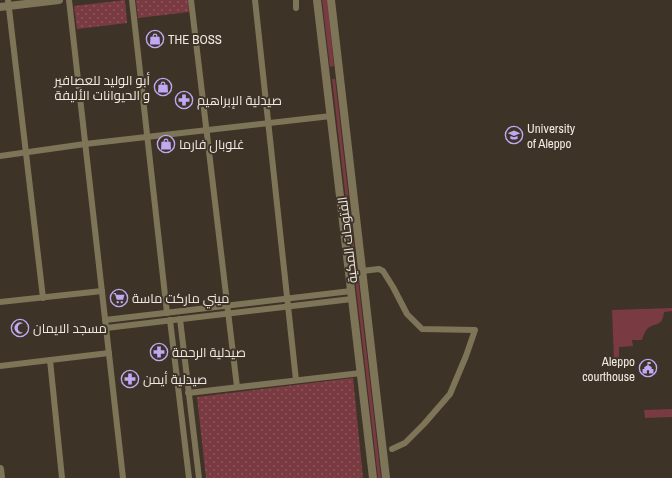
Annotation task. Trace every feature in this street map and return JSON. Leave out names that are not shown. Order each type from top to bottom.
[{"type":"street","points":[[43,298],[26,153],[6,4],[59,0]]},
{"type":"street","points":[[69,0],[123,478]]},
{"type":"street","points":[[132,0],[167,312]]},
{"type":"street","points":[[191,0],[237,388]]},
{"type":"street","points":[[255,0],[296,380]]},
{"type":"street","points":[[296,0],[296,8]]},
{"type":"street","points":[[317,0],[373,478]]},
{"type":"street","name":"الفتوحات المكية","points":[[331,0],[386,478]]},
{"type":"street","points":[[326,74],[340,73]]},
{"type":"street","points":[[0,156],[85,144],[330,116]]},
{"type":"street","points":[[362,271],[378,268],[383,271],[407,314],[422,329],[474,330],[466,356],[450,394],[405,443],[392,449]]},
{"type":"street","points":[[0,302],[102,291]]},
{"type":"street","points":[[105,320],[287,298],[351,295]]},
{"type":"street","points":[[106,328],[288,307],[351,295]]},
{"type":"street","points":[[180,319],[199,478]]},
{"type":"street","points":[[170,320],[189,478]]},
{"type":"street","points":[[0,366],[109,354]]},
{"type":"street","points":[[50,360],[62,478]]},
{"type":"street","points":[[188,393],[360,373]]},
{"type":"street","points":[[0,469],[1,478]]},
{"type":"shaded area","points":[[125,0],[127,23],[77,29],[74,6]]},
{"type":"shaded area","points":[[136,0],[188,0],[189,12],[138,18]]},
{"type":"shaded area","points":[[322,0],[327,0],[334,66],[330,67]]},
{"type":"shaded area","points":[[332,79],[335,79],[381,478],[378,478]]},
{"type":"shaded area","points":[[672,308],[672,311],[664,312],[662,320],[659,323],[648,328],[642,340],[632,340],[633,346],[619,347],[619,361],[614,361],[612,310]]},
{"type":"shaded area","points":[[353,378],[363,478],[206,478],[197,397]]},
{"type":"shaded area","points":[[672,409],[672,417],[645,418],[644,410]]},
{"type":"place","name":"THE BOSS","points":[[155,39]]},
{"type":"place","name":"أبو الوليد للعصافير و الحيوانات الأليفة","points":[[163,87]]},
{"type":"place","name":"صيدلية الإبراهيم","points":[[184,100]]},
{"type":"place","name":"University of Aleppo","points":[[514,135]]},
{"type":"place","name":"غلوبال فارما","points":[[166,144]]},
{"type":"place","name":"ميني ماركت ماسة","points":[[119,298]]},
{"type":"place","name":"مسجد الايمان","points":[[20,328]]},
{"type":"place","name":"صيدلية الرحمة","points":[[159,352]]},
{"type":"place","name":"Aleppo courthouse","points":[[648,368]]},
{"type":"place","name":"صيدلية أيمن","points":[[130,379]]}]
